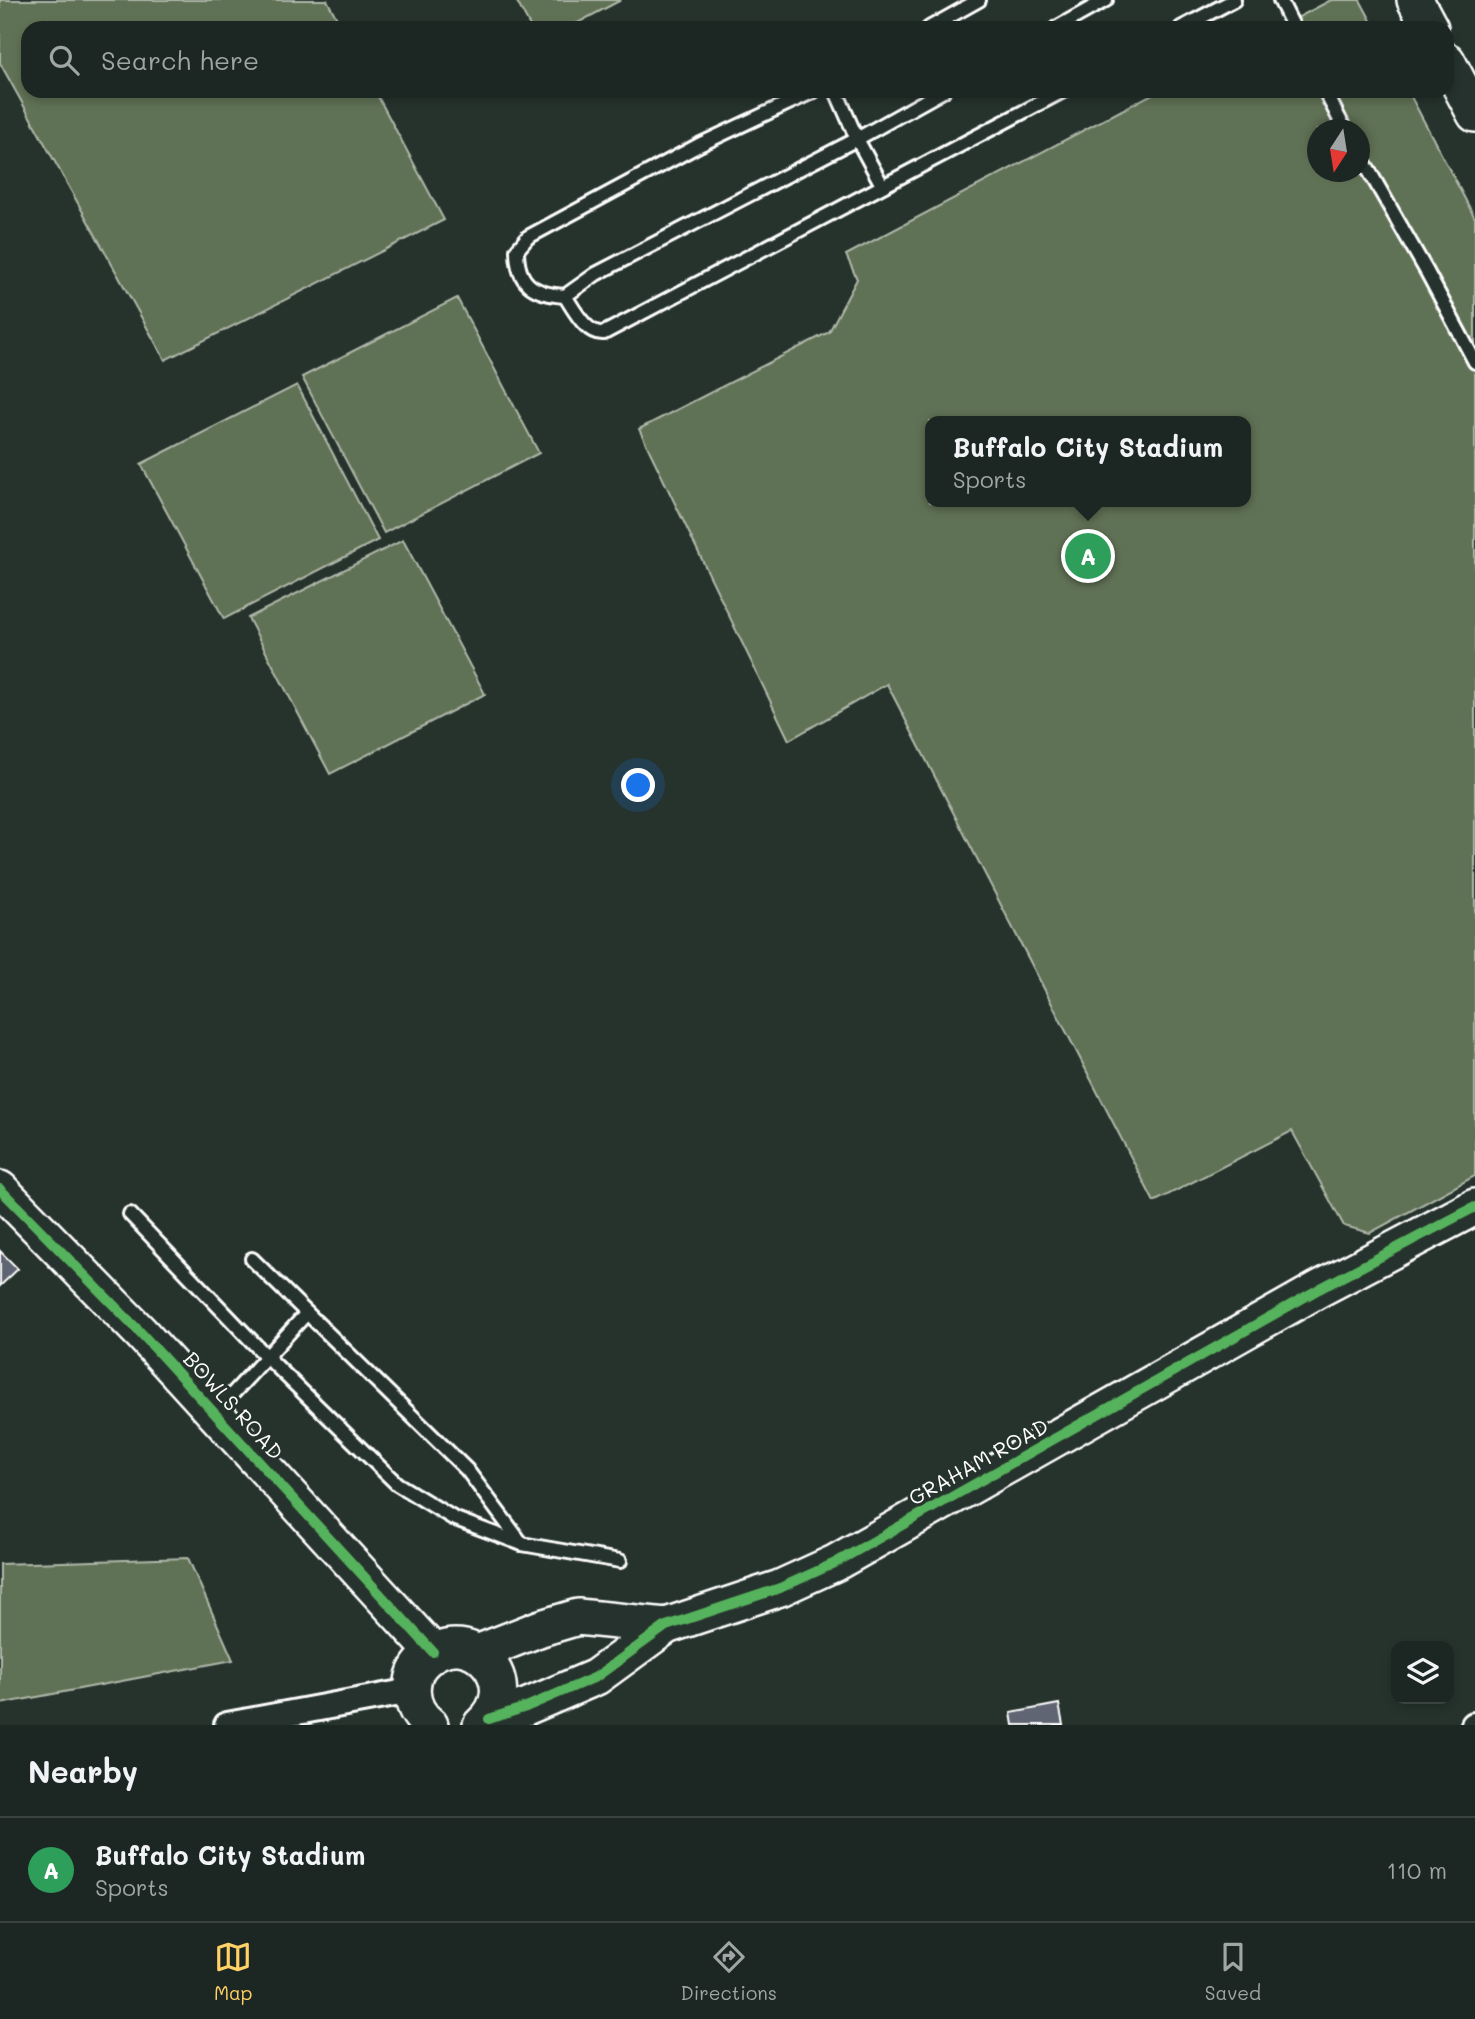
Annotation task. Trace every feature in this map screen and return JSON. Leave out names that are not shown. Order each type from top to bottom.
[{"type":"street","points":[[1415,0],[1426,21]]},
{"type":"street","points":[[1454,74],[1475,114]]},
{"type":"street","name":"BOWLS ROAD","points":[[0,1189],[141,1333],[433,1652]]},
{"type":"street","name":"GRAHAM ROAD","points":[[485,1722],[596,1677],[666,1626],[780,1588],[835,1563],[1319,1289],[1475,1208]]},
{"type":"street","name":"GRAHAM ROAD","points":[[477,1653],[578,1617],[666,1626]]},
{"type":"street","points":[[429,1725],[414,1706],[411,1691],[414,1675],[433,1652],[448,1647],[463,1647],[477,1653],[489,1662],[497,1675],[499,1691],[496,1706],[485,1722]]},
{"type":"street","points":[[227,1725],[411,1691]]},
{"type":"lane","points":[[942,21],[979,0]]},
{"type":"lane","points":[[1068,21],[1106,0]]},
{"type":"lane","points":[[1194,21],[1234,0]]},
{"type":"lane","points":[[1280,0],[1290,21]]},
{"type":"lane","points":[[799,98],[699,145],[528,237],[517,250],[517,267],[520,274],[533,289],[548,295],[565,296],[596,274],[930,98]]},
{"type":"lane","points":[[839,98],[882,185]]},
{"type":"lane","points":[[565,296],[586,326],[598,334],[604,333],[1050,98]]},
{"type":"lane","points":[[1329,98],[1339,119]]},
{"type":"lane","points":[[1370,172],[1475,362]]},
{"type":"lane","points":[[130,1214],[267,1357],[397,1484],[453,1518],[522,1544],[620,1561]]},
{"type":"lane","points":[[252,1259],[467,1470],[522,1544]]},
{"type":"lane","points":[[215,1413],[307,1313]]},
{"type":"green space","points":[[0,0],[327,0],[338,21],[21,21],[21,98],[379,98],[444,220],[165,360],[0,63]]},
{"type":"green space","points":[[516,0],[621,0],[581,21],[527,21]]},
{"type":"green space","points":[[1331,0],[1360,0],[1371,21],[1291,21]]},
{"type":"green space","points":[[1145,98],[1412,98],[1475,218],[1475,1176],[1370,1233],[1344,1226],[1292,1131],[1154,1202],[887,684],[789,740],[639,429],[829,332],[857,279],[846,255]]},
{"type":"green space","points":[[457,298],[539,453],[384,533],[302,377]]},
{"type":"green space","points":[[297,385],[378,540],[224,619],[141,464]]},
{"type":"green space","points":[[403,540],[485,694],[330,774],[248,618]]},
{"type":"green space","points":[[188,1558],[233,1660],[0,1704],[0,1564]]},
{"type":"building","points":[[0,1251],[18,1269],[0,1286]]},
{"type":"building","points":[[1059,1704],[1063,1725],[1013,1725],[1011,1713]]},
{"type":"cycle path","points":[[0,1189],[141,1333],[433,1652]]},
{"type":"cycle path","points":[[489,1719],[526,1707],[596,1677],[666,1626],[780,1588],[835,1563],[1319,1289],[1475,1207]]},
{"type":"place","name":"Buffalo City Stadium","points":[[1088,556]]}]
